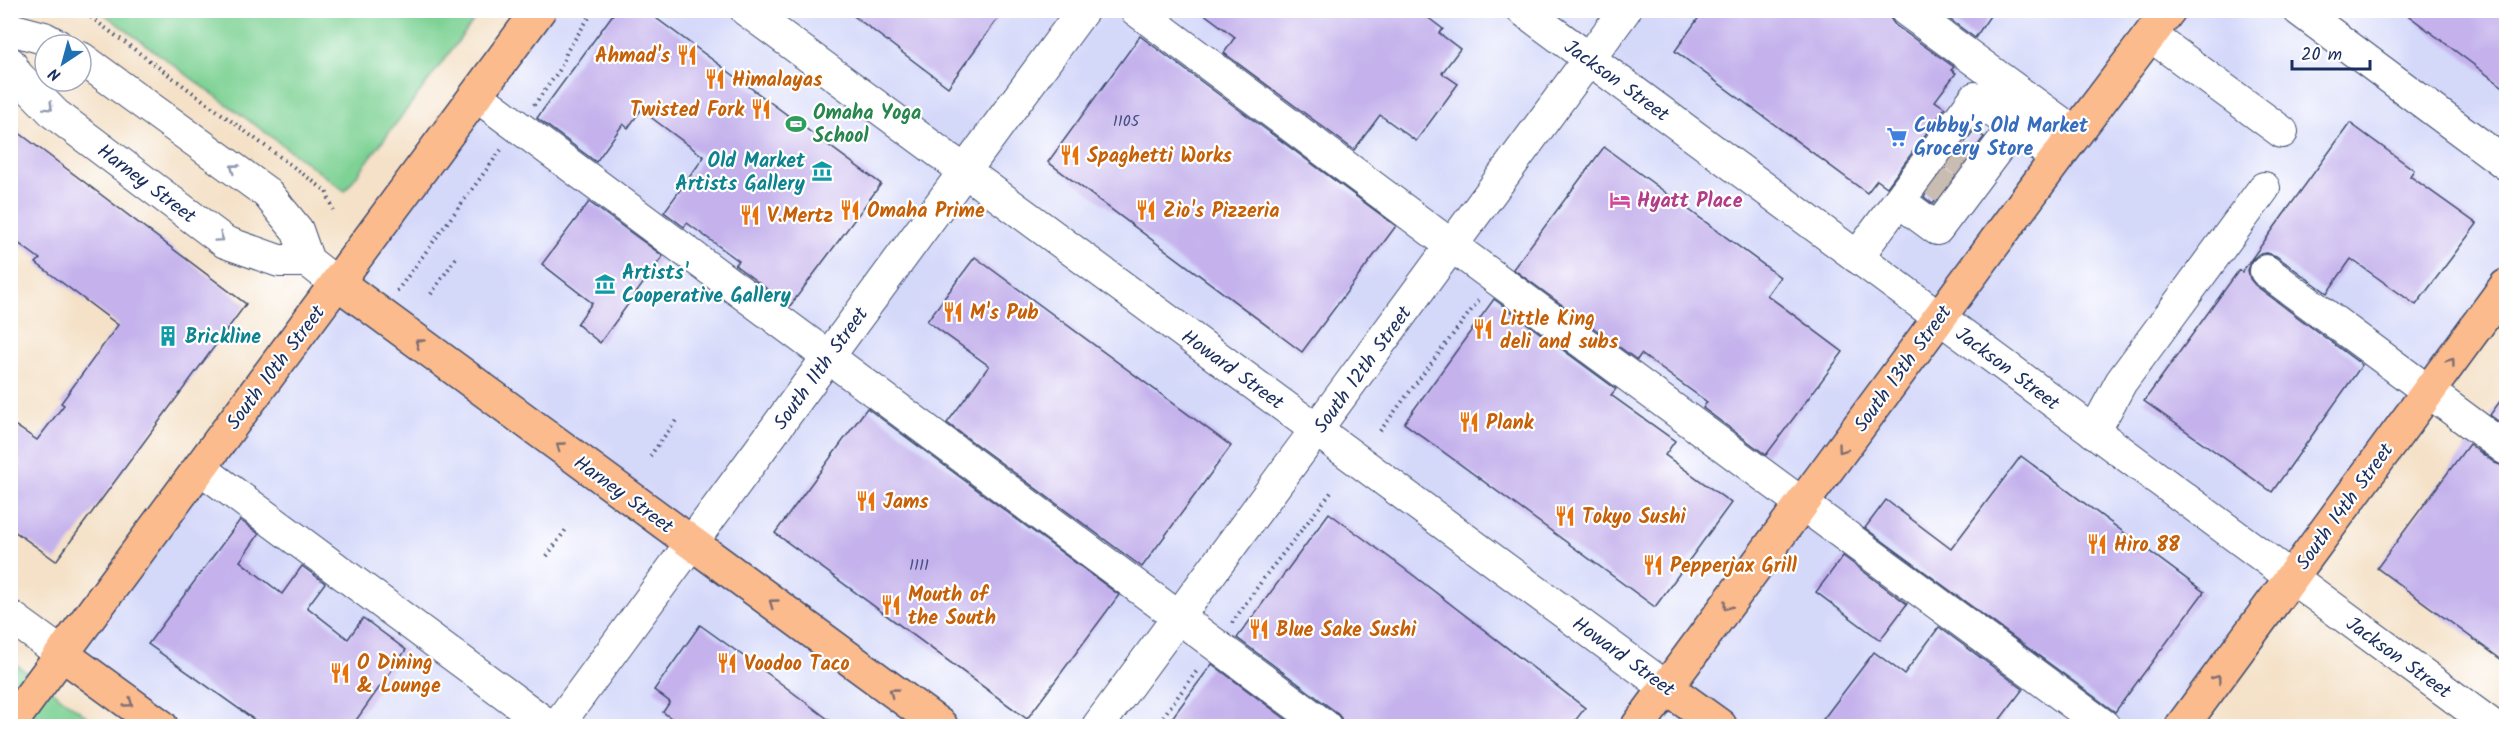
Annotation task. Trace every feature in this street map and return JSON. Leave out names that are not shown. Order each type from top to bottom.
[{"type":"main road","name":"South 10th Street","points":[[10,724],[539,10]]},
{"type":"main road","name":"South 13th Street","points":[[1638,726],[2066,145],[2159,23]]},
{"type":"main road","name":"Harney Street","points":[[338,283],[940,726]]},
{"type":"main road","name":"South 14th Street","points":[[2182,726],[2506,286]]},
{"type":"main road","points":[[62,654],[161,726]]},
{"type":"main road","name":"Howard Street","points":[[1667,688],[1720,726]]},
{"type":"street","name":"Howard Street","points":[[746,10],[1667,688]]},
{"type":"street","name":"South 11th Street","points":[[556,726],[1083,10]]},
{"type":"street","points":[[1136,10],[1452,246],[2104,726]]},
{"type":"street","name":"Jackson Street","points":[[1522,10],[2493,726]]},
{"type":"street","name":"South 12th Street","points":[[1098,726],[1625,10]]},
{"type":"street","points":[[1906,10],[2023,114],[2066,145]]},
{"type":"street","points":[[2300,10],[2506,164]]},
{"type":"street","points":[[2159,23],[2282,132]]},
{"type":"street","points":[[10,29],[33,35]]},
{"type":"street","name":"Harney Street","points":[[10,63],[17,75],[55,114],[225,242],[279,261],[308,261],[338,283]]},
{"type":"street","points":[[93,67],[267,193],[297,231],[308,261]]},
{"type":"street","points":[[477,96],[1325,726]]},
{"type":"street","points":[[1857,257],[1943,147],[1975,98],[2023,114]]},
{"type":"street","points":[[1899,201],[1937,229],[1955,196],[1974,170],[2023,114]]},
{"type":"street","points":[[2094,432],[2121,382],[2264,188]]},
{"type":"street","points":[[2266,271],[2506,449]]},
{"type":"street","points":[[200,468],[549,726]]},
{"type":"street","points":[[10,616],[62,654]]},
{"type":"path","points":[[81,10],[326,192],[333,210]]},
{"type":"path","points":[[396,293],[561,68],[567,51],[594,10]]},
{"type":"path","points":[[431,294],[458,255]]},
{"type":"path","points":[[1380,431],[1496,278]]},
{"type":"path","points":[[650,456],[676,419]]},
{"type":"path","points":[[1156,726],[1266,575],[1333,490]]},
{"type":"path","points":[[547,556],[567,528]]},
{"type":"shaded area","points":[[539,11],[2506,11],[2506,286],[2182,726],[161,726],[62,654]]},
{"type":"green space","points":[[100,11],[481,11],[345,191]]},
{"type":"green space","points":[[10,660],[93,721],[101,726],[11,726]]},
{"type":"building","points":[[616,10],[645,10],[881,184],[790,306],[735,265],[739,261],[687,223],[684,227],[664,212],[704,157],[641,110],[628,128],[623,124],[596,162],[537,118]]},
{"type":"building","points":[[846,10],[1004,10],[948,87]]},
{"type":"building","points":[[1199,10],[1418,10],[1443,29],[1439,33],[1460,49],[1442,73],[1458,84],[1416,141],[1380,115],[1354,150],[1224,53],[1235,37]]},
{"type":"building","points":[[1704,10],[1888,10],[1895,25],[1954,67],[1951,70],[1956,73],[1935,101],[1945,108],[1887,187],[1877,180],[1867,193],[1675,51]]},
{"type":"building","points":[[1937,10],[1994,10],[1975,38]]},
{"type":"building","points":[[2401,10],[2506,10],[2506,89]]},
{"type":"building","points":[[1140,36],[1396,226],[1302,352],[1048,162]]},
{"type":"building","points":[[2350,123],[2414,170],[2410,176],[2477,224],[2416,305],[2351,259],[2327,293],[2276,256],[2267,253],[2259,254],[2252,260],[2248,270],[2250,279],[2255,285],[2362,365],[2272,492],[2144,401],[2239,270],[2242,272]]},
{"type":"building","name":"Brickline","points":[[10,126],[246,304],[56,561],[10,528],[10,422],[37,440],[64,405],[61,403],[118,325],[36,263],[40,259],[10,237]]},
{"type":"building","points":[[1974,130],[1984,137],[1933,204],[1924,197]]},
{"type":"building","points":[[1604,147],[1780,277],[1767,295],[1843,352],[1766,455],[1703,408],[1707,402],[1641,354],[1637,360],[1513,269]]},
{"type":"building","name":"Artists' Cooperative Gallery","points":[[589,202],[663,256],[600,343],[577,324],[592,303],[542,264]]},
{"type":"building","points":[[975,257],[1231,446],[1142,567],[947,423],[989,366],[927,321]]},
{"type":"building","points":[[1494,299],[1616,389],[1611,395],[1675,441],[1665,455],[1731,503],[1655,607],[1404,423]]},
{"type":"building","points":[[2506,393],[2506,427],[2490,415]]},
{"type":"building","points":[[867,408],[1119,595],[1027,719],[775,533]]},
{"type":"building","points":[[2469,444],[2495,463],[2506,467],[2506,663],[2377,568]]},
{"type":"building","points":[[2021,456],[2204,592],[2115,712],[1865,528],[1886,500],[1951,549]]},
{"type":"building","points":[[1329,513],[1585,708],[1571,726],[1343,726],[1336,712],[1237,638]]},
{"type":"building","points":[[240,520],[259,534],[240,561],[282,594],[302,566],[325,583],[307,607],[348,639],[363,618],[406,650],[352,726],[263,726],[148,644]]},
{"type":"building","points":[[1843,556],[1907,604],[1880,640],[1816,592]]},
{"type":"building","points":[[700,625],[837,726],[682,726],[663,712],[670,702],[654,690]]},
{"type":"building","points":[[1939,627],[2023,689],[1995,726],[1818,726],[1874,652],[1904,674]]},
{"type":"building","points":[[1212,664],[1295,726],[1166,726]]},
{"type":"tunnel","points":[[1945,148],[1970,166]]},
{"type":"tunnel","points":[[1925,174],[1950,192]]},
{"type":"place","name":"Ahmad's","points":[[687,55]]},
{"type":"place","name":"Himalayas","points":[[715,79]]},
{"type":"place","name":"Twisted Fork","points":[[761,109]]},
{"type":"place","name":"Omaha Yoga School","points":[[796,124]]},
{"type":"place","name":"Cubby's Old Market Grocery Store","points":[[1897,137]]},
{"type":"place","name":"Spaghetti Works","points":[[1070,155]]},
{"type":"place","name":"Old Market Artists Gallery","points":[[822,171]]},
{"type":"place","name":"Hyatt Place","points":[[1620,200]]},
{"type":"place","name":"Omaha Prime","points":[[850,210]]},
{"type":"place","name":"Zio's Pizzeria","points":[[1146,210]]},
{"type":"place","name":"V.Mertz","points":[[750,215]]},
{"type":"place","name":"Artists' Cooperative Gallery","points":[[605,284]]},
{"type":"place","name":"M's Pub","points":[[953,312]]},
{"type":"place","name":"Little King deli and subs","points":[[1483,329]]},
{"type":"place","name":"Brickline","points":[[168,336]]},
{"type":"place","name":"Plank","points":[[1469,422]]},
{"type":"place","name":"Jams","points":[[866,501]]},
{"type":"place","name":"Tokyo Sushi","points":[[1565,516]]},
{"type":"place","name":"Hiro 88","points":[[2097,544]]},
{"type":"place","name":"Pepperjax Grill","points":[[1653,565]]},
{"type":"place","name":"Mouth of the South","points":[[891,605]]},
{"type":"place","name":"Blue Sake Sushi","points":[[1259,629]]},
{"type":"place","name":"Voodoo Taco","points":[[727,663]]},
{"type":"place","name":"O Dining & Lounge","points":[[340,673]]}]
